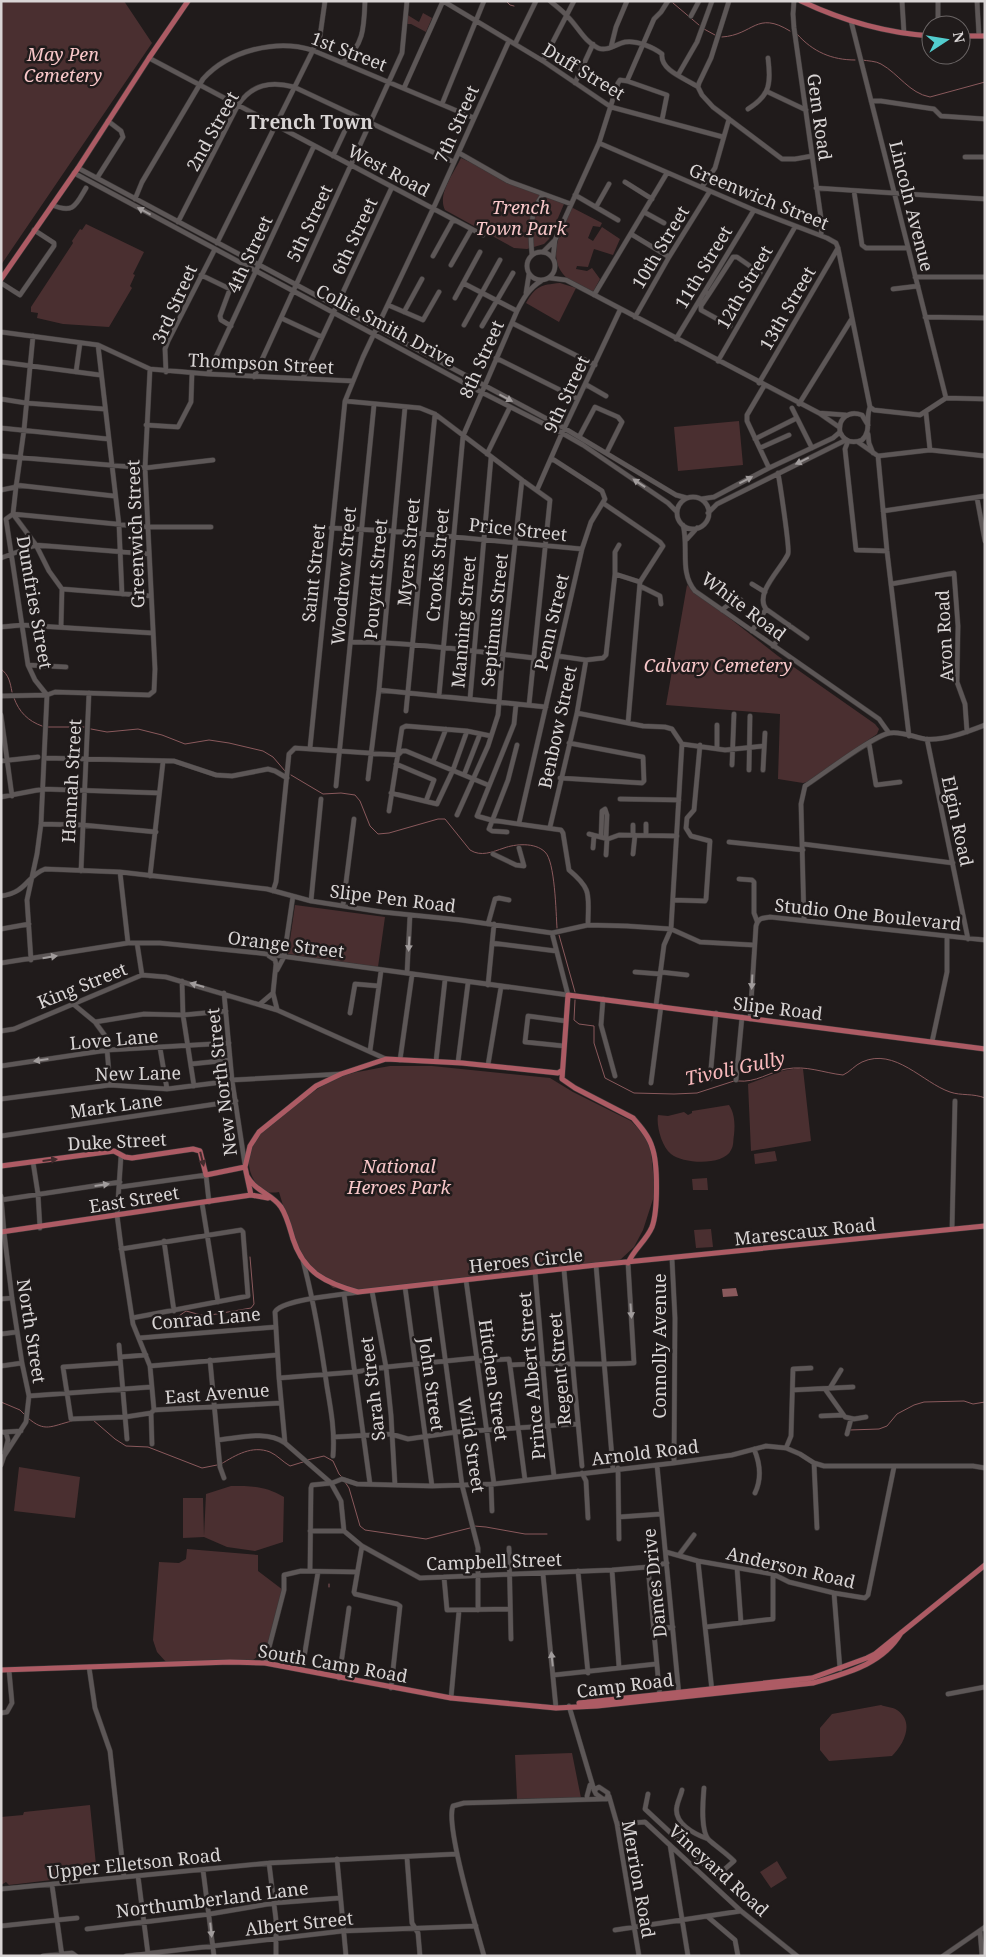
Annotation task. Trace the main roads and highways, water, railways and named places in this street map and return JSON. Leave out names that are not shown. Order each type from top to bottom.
[{"type":"main road","points":[[1,278],[78,168],[188,1]]},
{"type":"main road","points":[[802,2],[851,21],[921,35]]},
{"type":"main road","name":"Slipe Road","points":[[562,1071],[568,995],[985,1049]]},
{"type":"main road","points":[[251,1195],[245,1167],[250,1146],[259,1132],[301,1096],[316,1086],[341,1074],[386,1058],[458,1062],[554,1072],[562,1071],[562,1079],[575,1088],[633,1118],[639,1124],[653,1148],[657,1191],[656,1215],[646,1238],[628,1263]]},
{"type":"main road","name":"Duke Street","points":[[1,1166],[114,1151],[122,1156],[132,1158],[197,1149],[202,1156],[206,1175],[245,1167]]},
{"type":"main road","name":"Heroes Circle","points":[[247,1176],[257,1189],[281,1207],[296,1250],[313,1273],[335,1286],[358,1292],[628,1263]]},
{"type":"main road","name":"East Street","points":[[2,1232],[40,1228],[251,1195],[270,1198]]},
{"type":"main road","name":"Marescaux Road","points":[[628,1263],[985,1226]]},
{"type":"main road","name":"Camp Road","points":[[569,1706],[603,1700],[754,1686],[812,1678],[840,1669],[867,1658],[985,1565]]},
{"type":"main road","name":"Camp Road","points":[[754,1686],[813,1683],[864,1666],[888,1649],[901,1633]]},
{"type":"main road","name":"South Camp Road","points":[[1,1670],[230,1662],[265,1663],[451,1698],[556,1708],[569,1706]]},
{"type":"waterway","points":[[506,1],[514,6]]},
{"type":"waterway","points":[[673,3],[699,25]]},
{"type":"waterway","points":[[722,37],[733,35],[762,23],[779,25],[790,31]]},
{"type":"waterway","points":[[704,29],[715,35]]},
{"type":"waterway","points":[[797,34],[810,46],[823,54],[855,60]]},
{"type":"waterway","points":[[862,60],[881,64],[916,92],[930,97],[985,82]]},
{"type":"waterway","name":"Tivoli Gully","points":[[1,669],[10,682],[12,692]]},
{"type":"waterway","name":"Tivoli Gully","points":[[14,698],[25,715],[42,726]]},
{"type":"waterway","name":"Tivoli Gully","points":[[48,727],[84,727]]},
{"type":"waterway","name":"Tivoli Gully","points":[[91,729],[107,732],[138,729],[162,735],[185,744],[209,740],[229,743],[263,751],[273,757],[285,771]]},
{"type":"waterway","name":"Tivoli Gully","points":[[291,775],[323,794],[341,793],[355,795],[360,801],[370,826],[378,834],[389,833],[438,819],[445,819],[470,850],[474,852],[487,853],[519,845],[531,845],[541,849],[548,857],[551,866],[557,928]]},
{"type":"waterway","name":"Tivoli Gully","points":[[559,935],[575,992]]},
{"type":"waterway","name":"Tivoli Gully","points":[[575,1000],[574,1020],[579,1024],[594,1026],[594,1043],[605,1078],[634,1093],[697,1093],[734,1081]]},
{"type":"waterway","name":"Tivoli Gully","points":[[738,1081],[757,1079],[780,1070],[793,1068],[843,1075],[862,1062],[886,1059],[908,1068],[950,1092],[985,1098]]},
{"type":"waterway","points":[[154,1315],[167,1322],[174,1320],[186,1311],[205,1316],[251,1308],[254,1304],[250,1257]]},
{"type":"waterway","points":[[850,1430],[879,1429],[887,1426],[897,1414],[924,1402],[964,1401],[973,1404],[985,1402]]},
{"type":"waterway","points":[[1,1402],[20,1410],[25,1415]]},
{"type":"waterway","points":[[28,1418],[39,1426],[44,1427],[72,1421]]},
{"type":"waterway","points":[[93,1420],[126,1446],[148,1447],[202,1468],[217,1465]]},
{"type":"waterway","points":[[221,1464],[238,1454],[251,1450],[270,1452],[290,1466],[303,1462]]},
{"type":"waterway","points":[[307,1460],[324,1456],[333,1461],[343,1478]]},
{"type":"waterway","points":[[345,1482],[349,1488],[360,1526],[365,1530],[426,1539],[470,1528]]},
{"type":"waterway","points":[[474,1526],[525,1534],[547,1534]]},
{"type":"district","name":"Trench Town","points":[[310,122]]},
{"type":"park label","name":"May Pen Cemetery","points":[[63,64]]},
{"type":"park label","name":"Trench Town Park","points":[[521,217]]},
{"type":"park label","name":"Calvary Cemetery","points":[[718,665]]},
{"type":"park label","name":"National Heroes Park","points":[[399,1176]]}]
